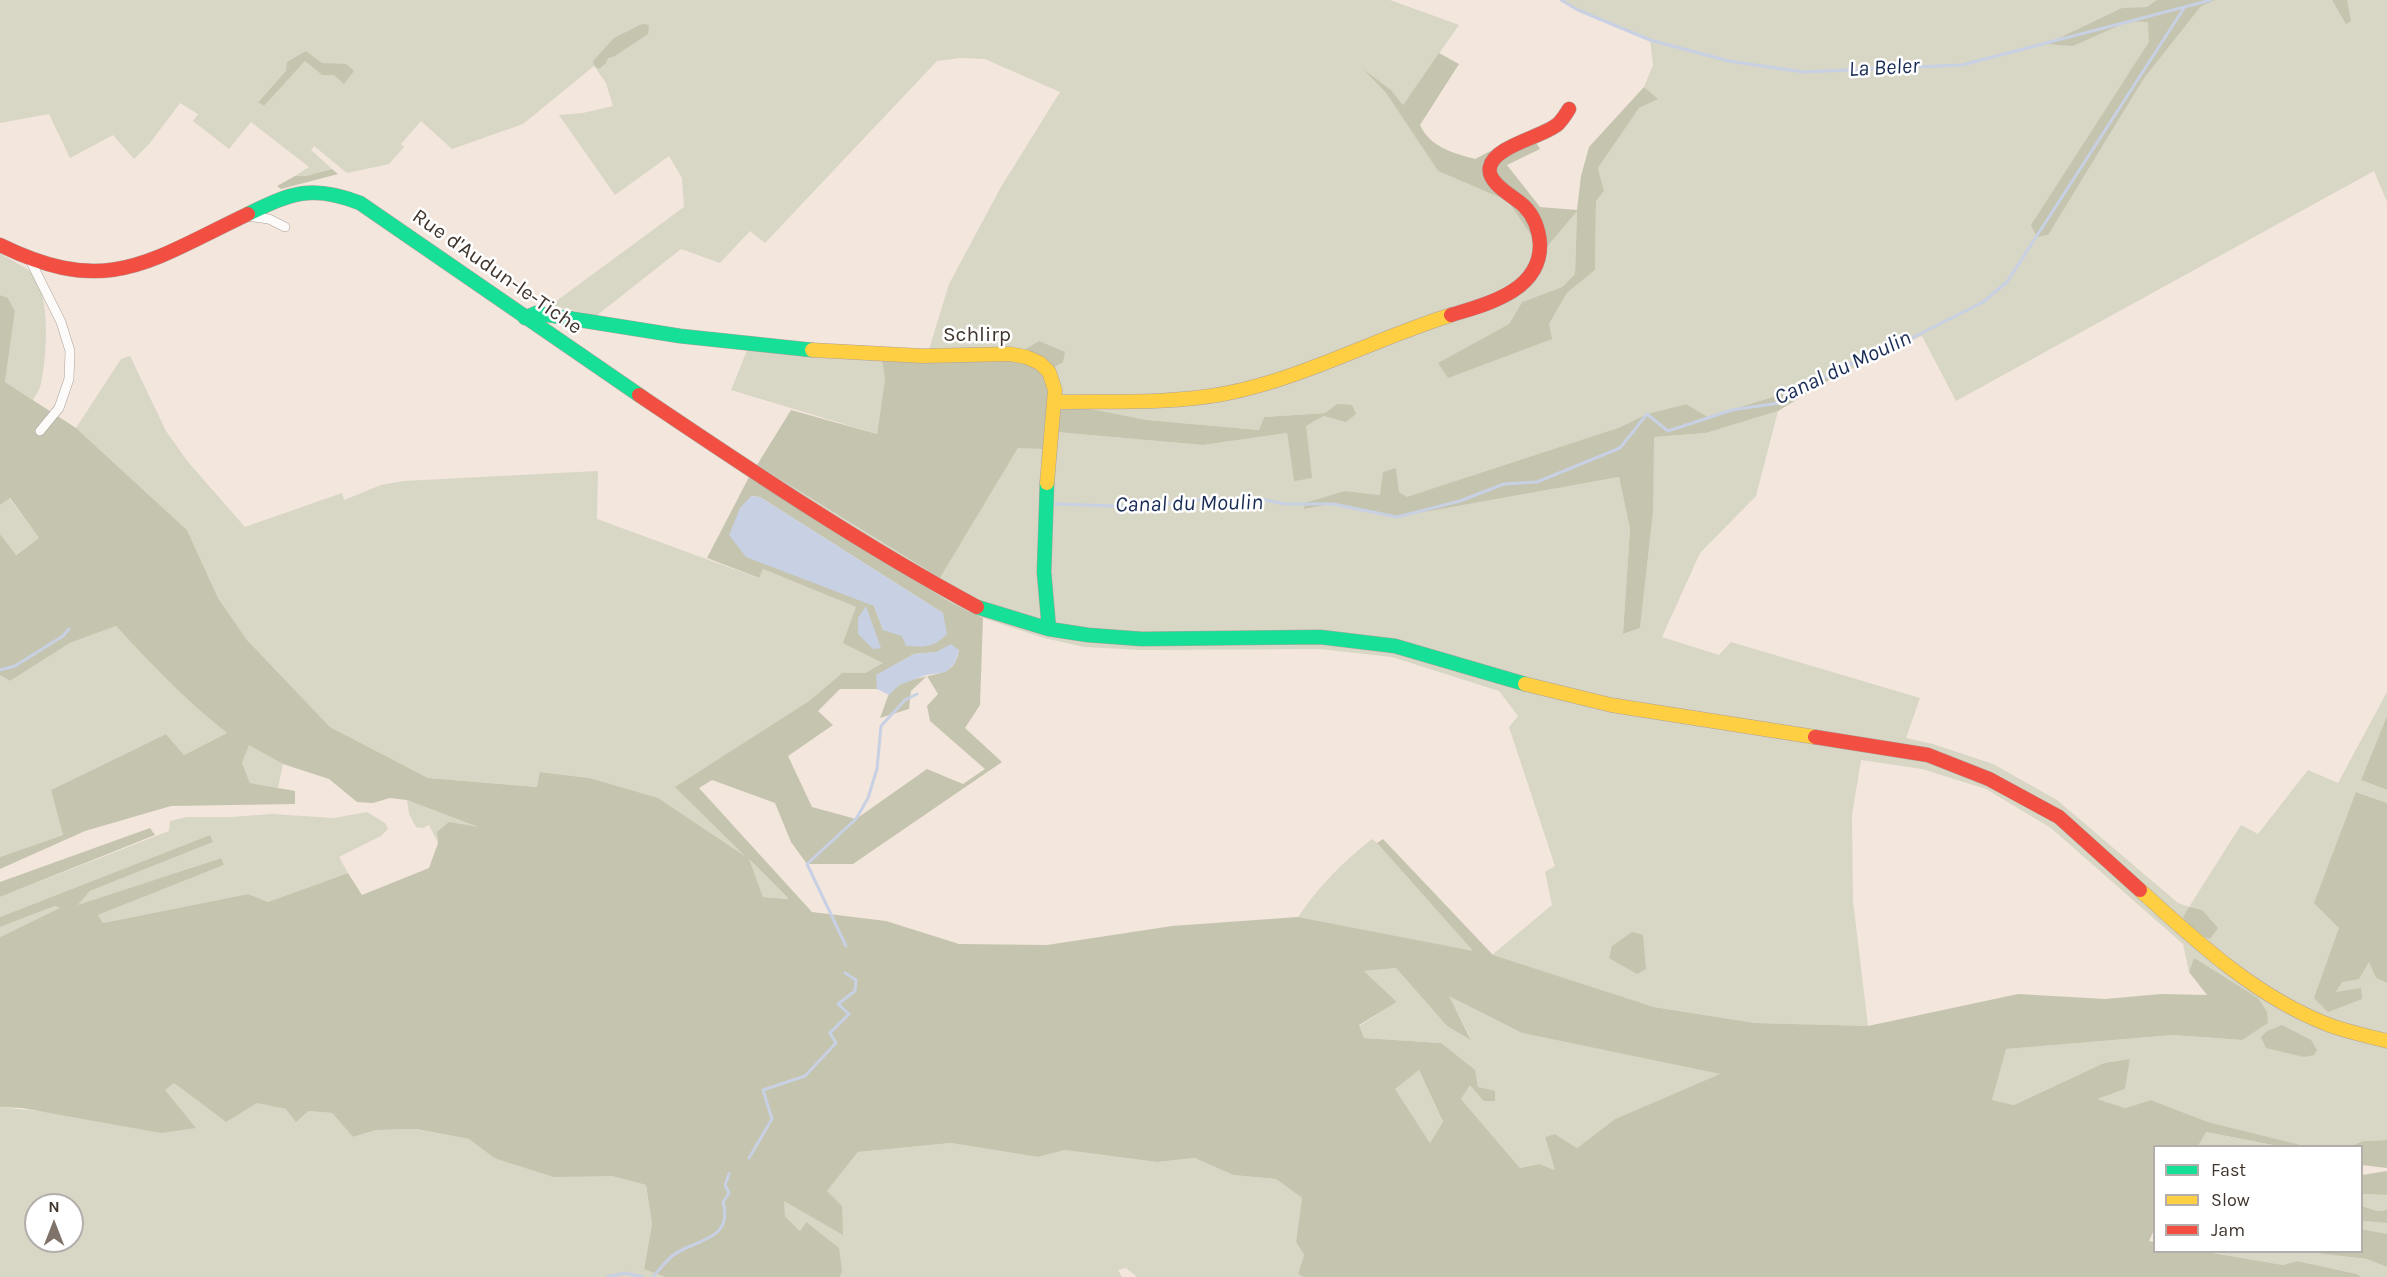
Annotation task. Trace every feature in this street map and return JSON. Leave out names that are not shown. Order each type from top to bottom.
[{"type":"main road","points":[[1055,402],[1190,398],[1224,394],[1324,364],[1507,295],[1521,286],[1533,272],[1539,256],[1540,239],[1535,222],[1526,208],[1493,181],[1490,172],[1491,164],[1496,156],[1504,151],[1558,124],[1569,109]]},
{"type":"main road","name":"Rue d'Audun-le-Tiche","points":[[0,245],[30,260],[89,273],[119,269],[148,261],[283,197],[301,191],[321,191],[342,196],[360,203],[525,318],[752,471],[932,583],[982,610],[1050,629],[1088,635],[1142,639],[1320,637],[1395,646],[1538,688],[1611,705],[1928,754],[1989,779],[2059,817],[2194,939],[2260,990],[2330,1025],[2387,1041]]},
{"type":"main road","name":"Schlirp","points":[[525,318],[536,313],[607,326],[750,343],[882,354],[1017,355],[1034,359],[1049,370],[1054,384],[1055,402],[1050,450],[1044,590],[1050,629]]},
{"type":"street","points":[[244,216],[269,219],[285,227]]},
{"type":"street","points":[[30,260],[61,322],[70,351],[69,379],[59,408],[40,431]]},
{"type":"shaded area","points":[[0,0],[1390,0],[1459,25],[1403,105],[1391,90],[1366,72],[1386,93],[1438,171],[1508,201],[1536,243],[1577,210],[1575,274],[1562,287],[1522,302],[1509,324],[1439,363],[1448,378],[1549,324],[1567,293],[1595,270],[1596,201],[1604,191],[1598,168],[1639,108],[1657,99],[1644,87],[1653,65],[1650,40],[1578,10],[1561,0],[2387,0],[2387,202],[2374,171],[1956,401],[1922,336],[1832,378],[1818,375],[1779,395],[1708,417],[1685,404],[1647,414],[1618,428],[1407,498],[1399,492],[1396,469],[1380,495],[1345,491],[1305,509],[1333,504],[1397,517],[1619,477],[1630,529],[1623,634],[1640,628],[1653,513],[1653,437],[1706,433],[1778,411],[1756,496],[1700,553],[1662,637],[1719,655],[1731,642],[1920,698],[1906,738],[1933,744],[1993,764],[2057,800],[2178,903],[2189,907],[2241,825],[2258,834],[2308,770],[2338,783],[2387,692],[2387,716],[2361,780],[2387,790],[2387,803],[2357,792],[2339,928],[2336,993],[2341,982],[2369,961],[2376,978],[2387,983],[2387,1140],[2363,1141],[2353,1145],[2301,1145],[2208,1122],[2151,1100],[2125,1108],[2096,1099],[2125,1089],[2130,1059],[2104,1063],[2014,1105],[1992,1100],[2005,1049],[2173,1035],[2242,1040],[2194,959],[2189,972],[2183,944],[2051,828],[1986,789],[1922,769],[1861,760],[1852,815],[1853,901],[1868,1026],[1755,1023],[1654,1007],[1492,955],[1552,905],[1545,872],[1555,866],[1509,727],[1518,716],[1499,691],[1392,657],[1320,649],[1140,650],[1084,647],[1044,638],[983,618],[950,602],[749,477],[757,465],[940,578],[1018,448],[1045,431],[1203,445],[1287,433],[1294,481],[1306,426],[1324,416],[1337,404],[1325,413],[1264,417],[1259,430],[1147,420],[1055,402],[1017,355],[927,356],[949,284],[1001,187],[1060,92],[985,59],[960,58],[937,61],[765,243],[750,231],[720,263],[681,249],[596,316],[551,305],[684,207],[682,178],[669,156],[615,195],[559,115],[583,113],[613,106],[606,83],[594,66],[523,124],[452,149],[421,121],[401,144],[404,147],[389,164],[347,173],[314,146],[311,150],[332,169],[306,176],[295,176],[309,167],[251,122],[229,149],[193,121],[198,114],[180,103],[150,143],[134,159],[113,135],[70,158],[49,114],[0,123]],"holes":[[[306,51],[322,64],[346,64],[321,74],[305,61],[264,106],[258,101]]]},
{"type":"shaded area","points":[[0,253],[32,273],[42,295],[46,326],[45,358],[38,392],[33,400],[5,382],[15,311],[8,298],[0,295]]},
{"type":"shaded area","points":[[750,343],[881,354],[885,379],[877,434],[731,390]]},
{"type":"shaded area","points":[[130,356],[166,431],[188,462],[245,527],[342,493],[344,500],[381,485],[403,481],[598,471],[597,519],[758,578],[763,569],[856,607],[884,663],[865,673],[842,673],[809,701],[676,787],[789,899],[763,897],[748,859],[589,778],[541,772],[538,787],[428,778],[330,727],[247,640],[218,598],[187,530],[76,428],[121,359]]},
{"type":"shaded area","points":[[9,498],[39,538],[15,555],[0,534],[0,505]]},
{"type":"shaded area","points":[[116,626],[183,695],[227,733],[184,755],[166,734],[51,790],[63,835],[0,857],[0,675],[10,681],[70,643]]},
{"type":"shaded area","points":[[249,744],[283,764],[278,788],[250,783],[242,763]]},
{"type":"shaded area","points":[[407,800],[483,829],[437,832],[438,843],[429,825],[423,828],[416,827],[409,814]]},
{"type":"shaded area","points":[[367,812],[385,823],[388,829],[381,836],[339,857],[348,873],[268,902],[248,894],[103,923],[98,915],[224,865],[220,858],[77,906],[90,891],[213,842],[210,835],[0,917],[0,897],[169,831],[170,821],[187,817],[272,814],[334,818]]},
{"type":"shaded area","points":[[1372,839],[1474,952],[1298,917],[1332,875]]},
{"type":"shaded area","points":[[55,906],[61,908],[0,937],[0,927]]},
{"type":"shaded area","points":[[1396,968],[1447,1026],[1471,1038],[1448,995],[1522,1033],[1721,1074],[1615,1119],[1577,1148],[1555,1134],[1545,1137],[1555,1170],[1539,1164],[1520,1168],[1461,1099],[1470,1084],[1478,1087],[1441,1043],[1364,1038],[1359,1026],[1397,1002],[1364,971]]},
{"type":"shaded area","points":[[1419,1070],[1443,1123],[1430,1143],[1394,1088]]},
{"type":"shaded area","points":[[174,1083],[226,1122],[257,1102],[286,1109],[332,1113],[353,1137],[376,1130],[415,1129],[469,1139],[494,1158],[590,1176],[612,1176],[646,1185],[652,1224],[644,1269],[665,1277],[0,1277],[0,1107],[196,1128],[164,1090]]},
{"type":"shaded area","points":[[2205,1132],[2273,1145],[2198,1145]]},
{"type":"shaded area","points":[[951,1143],[1038,1157],[1065,1150],[1157,1162],[1196,1158],[1233,1175],[1276,1179],[1302,1198],[1296,1242],[1304,1255],[1298,1274],[1303,1277],[1137,1277],[1126,1268],[1118,1270],[1122,1277],[840,1277],[842,1271],[805,1223],[800,1231],[785,1216],[783,1200],[842,1234],[827,1191],[858,1152]]},
{"type":"shaded area","points":[[2363,1194],[2387,1195],[2387,1210],[2377,1211],[2363,1206]]},
{"type":"shaded area","points":[[2363,1221],[2387,1223],[2387,1234],[2363,1229]]},
{"type":"shaded area","points":[[2213,1253],[2316,1253],[2367,1259],[2387,1267],[2387,1277],[2361,1277],[2357,1274],[2297,1261],[2283,1265]]},
{"type":"green space","points":[[2157,0],[2215,0],[2201,6],[2144,78],[2048,235],[2037,237],[2031,225],[2149,42],[2148,22],[2129,21],[2073,46],[2047,44],[2122,8],[2147,7]]},
{"type":"green space","points":[[2332,0],[2347,0],[2351,21],[2346,24]]},
{"type":"green space","points":[[642,24],[649,25],[648,34],[608,58],[599,69],[594,65],[593,61],[614,38]]},
{"type":"green space","points":[[306,51],[322,63],[346,64],[354,71],[344,84],[334,75],[322,75],[305,61],[264,106],[258,102],[286,71],[287,62]]},
{"type":"green space","points":[[1439,53],[1459,64],[1420,125],[1424,133],[1443,148],[1475,159],[1529,131],[1540,149],[1507,165],[1540,207],[1577,210],[1581,176],[1589,147],[1644,87],[1658,99],[1639,108],[1598,168],[1604,191],[1596,201],[1595,270],[1567,293],[1549,324],[1552,339],[1448,378],[1438,363],[1509,324],[1522,302],[1562,287],[1575,274],[1577,211],[1544,250],[1536,243],[1508,201],[1438,171],[1386,93],[1363,69],[1391,90],[1403,105]]},
{"type":"green space","points":[[332,169],[338,174],[281,189],[277,186],[295,176],[306,176]]},
{"type":"green space","points":[[0,295],[8,298],[15,311],[5,382],[76,428],[187,530],[218,598],[247,640],[330,727],[428,778],[537,787],[540,772],[589,778],[658,798],[746,857],[675,787],[809,701],[842,673],[865,673],[883,663],[843,643],[856,607],[763,569],[759,578],[707,558],[749,477],[950,602],[983,618],[980,705],[965,728],[1002,762],[853,864],[807,864],[791,842],[775,803],[712,780],[699,788],[812,912],[886,921],[959,944],[1047,945],[1172,926],[1298,917],[1473,951],[1377,843],[1383,839],[1493,955],[1654,1007],[1755,1023],[1868,1026],[2018,994],[2105,999],[2161,994],[2207,995],[2189,972],[2194,958],[2258,998],[2267,1012],[2268,1023],[2242,1040],[2173,1035],[2006,1049],[1992,1100],[2014,1105],[2104,1063],[2130,1059],[2125,1089],[2097,1099],[2125,1108],[2151,1100],[2208,1122],[2301,1145],[2273,1145],[2206,1132],[2199,1145],[2153,1145],[2153,1232],[2149,1241],[2153,1242],[2153,1253],[2213,1253],[2283,1265],[2297,1261],[2357,1274],[2361,1277],[1303,1277],[1298,1274],[1304,1255],[1296,1242],[1302,1198],[1276,1179],[1233,1175],[1195,1158],[1157,1162],[1065,1150],[1038,1157],[951,1143],[858,1152],[827,1191],[842,1206],[843,1235],[784,1201],[785,1216],[800,1231],[806,1222],[839,1248],[842,1271],[840,1277],[665,1277],[644,1269],[652,1224],[646,1185],[612,1176],[554,1177],[494,1158],[469,1139],[416,1129],[376,1130],[353,1137],[332,1113],[308,1111],[296,1122],[286,1109],[257,1103],[226,1122],[174,1083],[165,1090],[196,1128],[161,1133],[22,1108],[0,1107],[0,937],[60,908],[55,906],[0,927],[0,917],[210,835],[213,842],[90,891],[78,905],[221,858],[224,865],[98,915],[103,923],[248,894],[268,902],[348,873],[362,895],[429,868],[438,843],[437,832],[449,822],[478,827],[407,800],[390,798],[373,803],[357,802],[329,779],[283,764],[249,745],[242,763],[250,783],[295,791],[295,804],[171,806],[85,831],[0,869],[0,857],[63,835],[51,790],[166,734],[184,755],[227,733],[183,695],[116,626],[70,643],[10,681],[0,675],[0,534],[16,555],[39,538],[10,498],[0,505]],"holes":[[[751,496],[760,497],[943,613],[883,630],[874,606]],[[959,650],[955,662],[949,669],[927,676],[938,694],[927,706],[930,721],[985,769],[963,784],[927,769],[856,819],[812,807],[788,756],[833,725],[818,711],[840,689],[877,689],[877,675],[914,654]],[[749,859],[788,898],[788,899],[763,897]],[[1396,968],[1447,1026],[1471,1040],[1449,996],[1522,1033],[1720,1074],[1615,1119],[1577,1148],[1555,1134],[1545,1137],[1555,1170],[1539,1164],[1520,1168],[1461,1099],[1470,1085],[1484,1101],[1495,1101],[1495,1091],[1478,1087],[1475,1070],[1441,1043],[1364,1038],[1359,1025],[1397,1002],[1364,971]],[[1419,1070],[1443,1122],[1430,1143],[1395,1089]]]},
{"type":"green space","points":[[1039,341],[1065,352],[1063,362],[1049,370],[1055,402],[1147,420],[1259,430],[1264,417],[1325,413],[1337,404],[1352,405],[1356,414],[1346,422],[1324,416],[1306,426],[1312,478],[1294,481],[1287,433],[1203,445],[1045,431],[1044,449],[1018,448],[940,578],[757,465],[791,410],[877,434],[885,379],[881,354],[1017,355]]},
{"type":"green space","points":[[1818,375],[1832,378],[1778,411],[1706,433],[1654,437],[1653,513],[1640,628],[1623,634],[1630,529],[1619,477],[1397,517],[1333,504],[1304,509],[1305,503],[1345,491],[1380,495],[1383,472],[1396,468],[1399,492],[1407,497],[1618,428],[1647,414],[1686,404],[1708,417],[1779,395]]},
{"type":"green space","points":[[927,676],[911,691],[909,709],[880,718],[888,696],[894,688]]},
{"type":"green space","points":[[2387,716],[2387,790],[2361,780]]},
{"type":"green space","points":[[2356,792],[2387,803],[2387,983],[2376,978],[2369,962],[2359,979],[2342,982],[2336,992],[2361,988],[2362,999],[2328,1012],[2314,998],[2339,928],[2314,903]]},
{"type":"green space","points":[[150,828],[155,835],[0,897],[0,882]]},
{"type":"green space","points":[[2189,907],[2202,910],[2218,928],[2210,939],[2190,931],[2183,917]]},
{"type":"green space","points":[[1632,932],[1643,935],[1646,969],[1637,974],[1609,958],[1612,946]]},
{"type":"green space","points":[[2282,1025],[2311,1040],[2317,1050],[2314,1055],[2304,1057],[2266,1048],[2261,1037],[2267,1031]]},
{"type":"green space","points":[[2387,1140],[2387,1168],[2363,1165],[2363,1145],[2353,1145],[2363,1141]]},
{"type":"green space","points":[[2387,1171],[2387,1195],[2363,1194],[2363,1175]]},
{"type":"green space","points":[[2363,1206],[2377,1211],[2387,1210],[2387,1223],[2363,1221]]},
{"type":"green space","points":[[2363,1229],[2387,1234],[2387,1267],[2367,1259],[2316,1253],[2363,1253]]},
{"type":"water","points":[[751,496],[760,497],[943,613],[947,634],[929,646],[906,646],[902,636],[883,630],[874,606],[746,557],[729,535],[740,508]]},
{"type":"water","points":[[866,606],[881,648],[873,649],[858,634],[858,618]]},
{"type":"water","points":[[951,644],[959,650],[955,663],[946,672],[926,675],[899,685],[889,695],[877,689],[876,675],[914,654],[936,652]]},
{"type":"waterway","name":"La Beler","points":[[1561,0],[1578,10],[1650,40],[1729,61],[1803,72],[1962,65],[2211,0]]},
{"type":"waterway","name":"Canal du Moulin","points":[[1056,504],[1144,507],[1205,499],[1257,498],[1284,504],[1333,504],[1397,517],[1460,501],[1504,484],[1537,482],[1620,448],[1647,414],[1668,431],[1732,410],[1779,403],[1843,367],[1906,341],[1983,302],[2007,282],[2184,8]]},
{"type":"waterway","points":[[0,670],[15,666],[63,636],[69,629]]},
{"type":"waterway","points":[[846,946],[807,864],[856,819],[868,798],[877,769],[881,726],[905,700],[917,694]]},
{"type":"waterway","points":[[749,1158],[772,1119],[763,1090],[805,1076],[836,1043],[830,1033],[849,1014],[838,1004],[855,991],[856,980],[845,973]]},
{"type":"waterway","points":[[653,1277],[672,1256],[710,1238],[723,1225],[725,1215],[723,1202],[729,1193],[725,1185],[729,1174]]},
{"type":"waterway","points":[[607,1277],[625,1273],[643,1277]]},
{"type":"traffic: fast","points":[[248,214],[290,196],[302,194],[328,194],[360,203],[639,395]]},
{"type":"traffic: fast","points":[[525,318],[536,313],[680,336],[812,350]]},
{"type":"traffic: fast","points":[[1047,483],[1044,572],[1049,629]]},
{"type":"traffic: fast","points":[[977,607],[1049,629],[1088,635],[1142,639],[1320,637],[1395,646],[1525,684]]},
{"type":"traffic: slow","points":[[1055,402],[1160,401],[1223,394],[1310,369],[1451,315]]},
{"type":"traffic: slow","points":[[812,350],[923,356],[1010,354],[1040,363],[1049,372],[1055,390],[1047,483]]},
{"type":"traffic: slow","points":[[1525,684],[1611,705],[1815,737]]},
{"type":"traffic: slow","points":[[2140,890],[2183,929],[2252,984],[2302,1013],[2329,1025],[2387,1041]]},
{"type":"traffic: jam","points":[[1451,315],[1480,306],[1509,293],[1532,273],[1538,260],[1540,244],[1535,223],[1524,206],[1492,179],[1490,167],[1500,153],[1558,124],[1569,109]]},
{"type":"traffic: jam","points":[[0,245],[38,261],[70,269],[100,271],[127,267],[155,258],[248,214]]},
{"type":"traffic: jam","points":[[639,395],[848,532],[977,607]]},
{"type":"traffic: jam","points":[[1815,737],[1928,755],[1989,779],[2059,817],[2140,890]]}]
